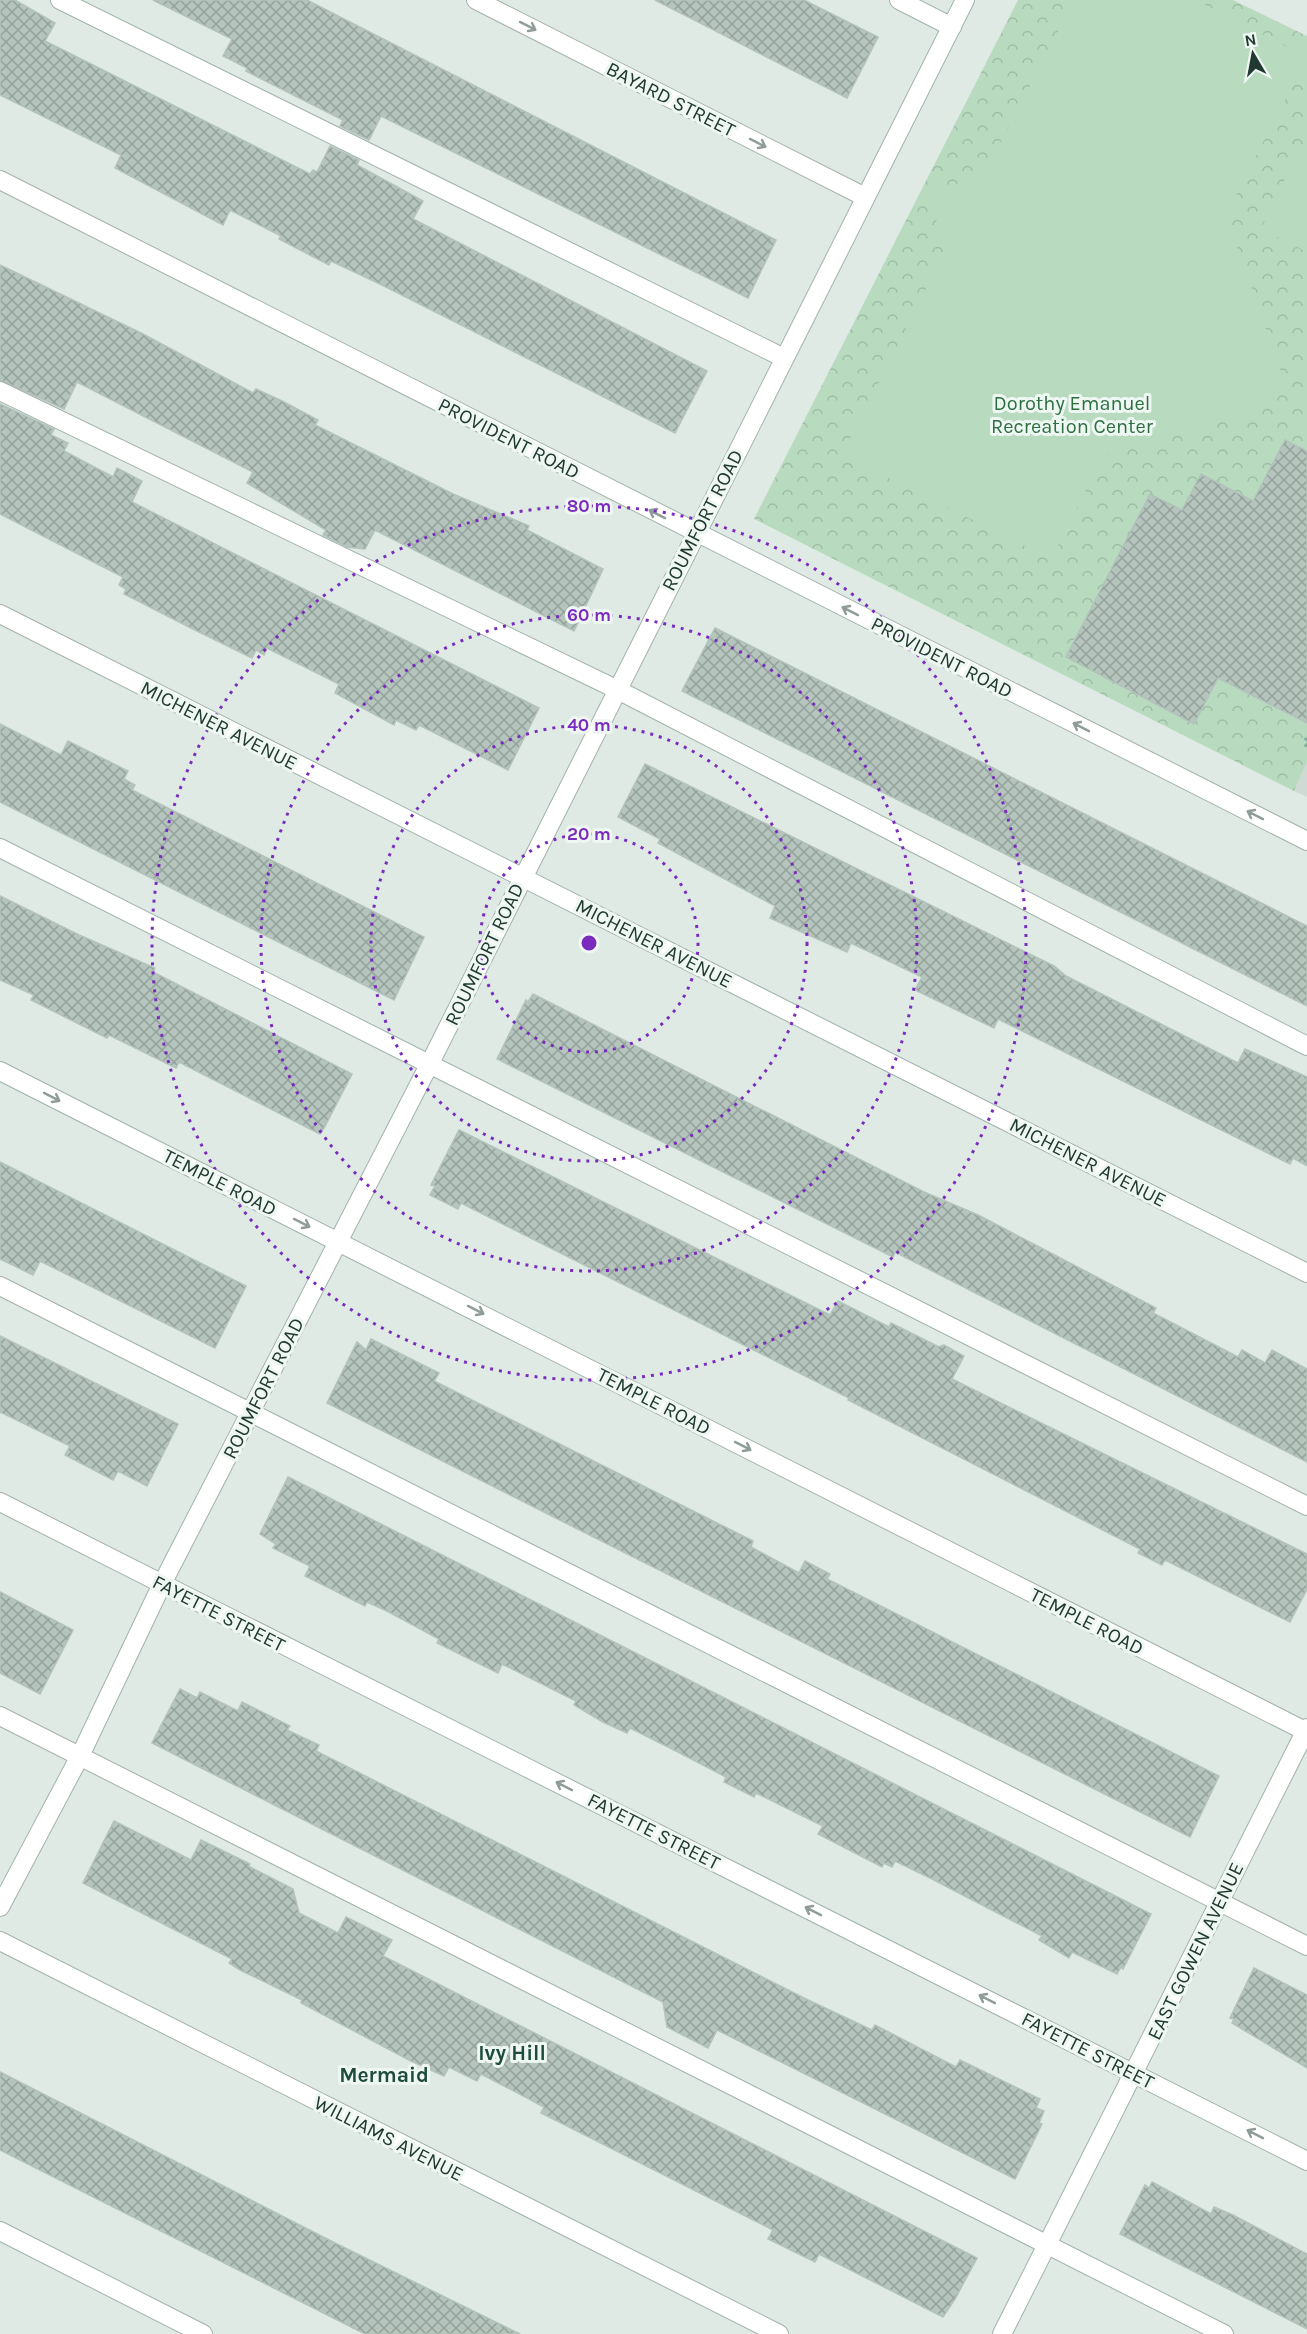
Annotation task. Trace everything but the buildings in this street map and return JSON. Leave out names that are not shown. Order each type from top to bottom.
[{"type":"street","points":[[60,0],[784,358]]},
{"type":"street","name":"BAYARD STREET","points":[[476,0],[865,197]]},
{"type":"street","points":[[898,0],[952,27]]},
{"type":"street","name":"ROUMFORT ROAD","points":[[0,1907],[80,1756],[162,1584],[429,1065],[965,0]]},
{"type":"street","name":"PROVIDENT ROAD","points":[[0,180],[695,533],[1306,838]]},
{"type":"street","points":[[0,391],[618,690],[1307,1046]]},
{"type":"street","name":"MICHENER AVENUE","points":[[0,614],[1307,1273]]},
{"type":"street","points":[[0,848],[1307,1506]]},
{"type":"street","name":"TEMPLE ROAD","points":[[0,1071],[1306,1731]]},
{"type":"street","points":[[0,1287],[1307,1946]]},
{"type":"street","name":"FAYETTE STREET","points":[[0,1502],[1307,2160]]},
{"type":"street","points":[[0,1716],[1224,2334]]},
{"type":"street","name":"EAST GOWEN AVENUE","points":[[1002,2334],[1306,1731]]},
{"type":"street","name":"WILLIAMS AVENUE","points":[[0,1941],[779,2334]]},
{"type":"street","points":[[0,2231],[203,2334]]},
{"type":"path","points":[[1307,738],[1305,743],[1307,746]]},
{"type":"shaded area","points":[[1307,762],[1307,797],[1294,791]]},
{"type":"green space","name":"Dorothy Emanuel Recreation Center","points":[[1018,0],[1233,0],[1307,36],[1307,762],[1294,791],[754,519]]},
{"type":"green space","points":[[1074,0],[1196,0],[1307,57],[1226,215],[1282,375],[1269,407],[1104,455],[1051,559],[842,455],[944,254],[930,192],[983,177]]},
{"type":"green space","points":[[1295,158],[1307,164],[1307,252],[1261,229]]},
{"type":"district","name":"Ivy Hill","points":[[512,2053]]},
{"type":"district","name":"Mermaid","points":[[384,2075]]}]
